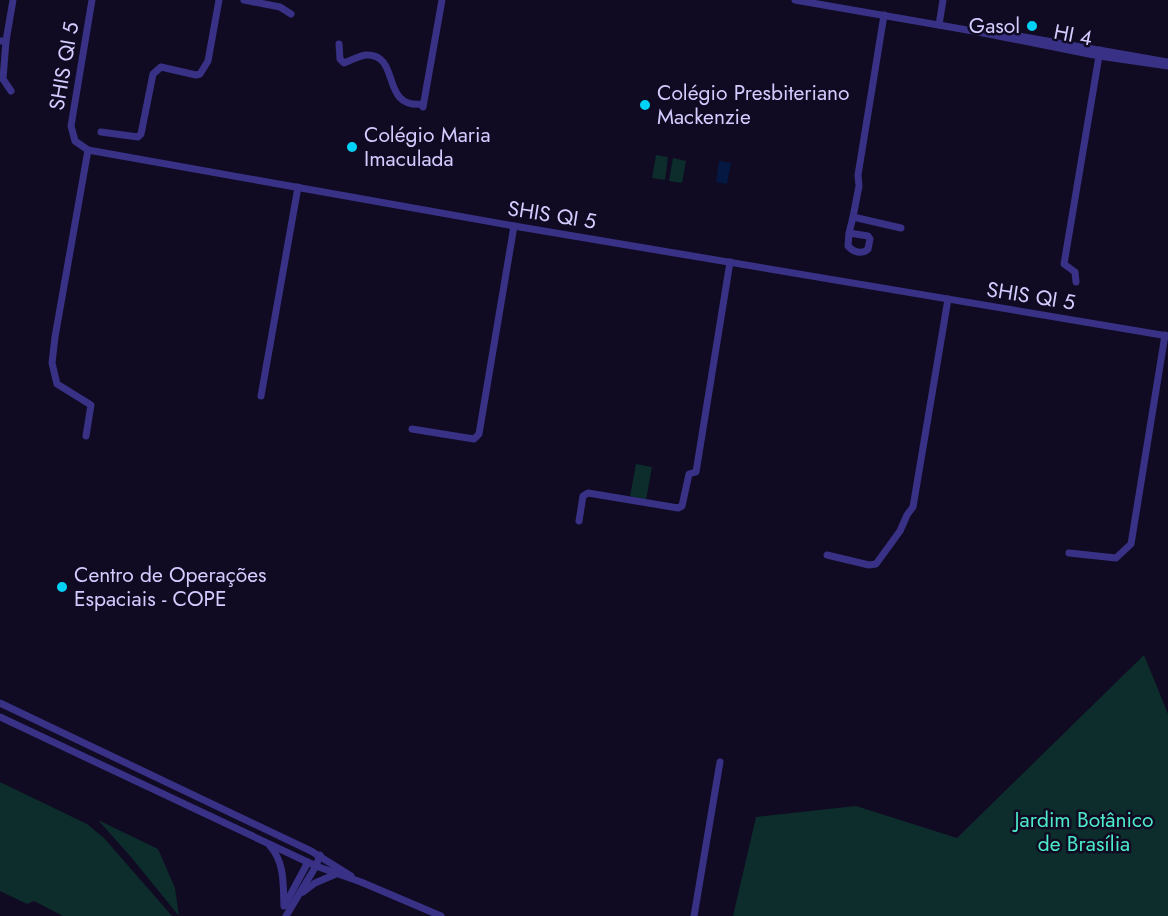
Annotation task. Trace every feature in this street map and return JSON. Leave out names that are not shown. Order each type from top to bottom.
[{"type":"street","points":[[12,91],[3,80],[3,41],[13,0]]},
{"type":"street","name":"SHIS QI 5","points":[[92,0],[71,126],[75,141],[88,150],[514,225],[1166,335]]},
{"type":"street","points":[[101,132],[138,137],[141,134],[156,69],[161,67],[200,74],[208,60],[219,0]]},
{"type":"street","points":[[244,0],[280,7],[291,14]]},
{"type":"street","points":[[339,45],[340,59],[344,63],[368,55],[382,60],[386,64],[398,96],[410,104],[423,106],[442,0]]},
{"type":"street","name":"HI 4","points":[[795,0],[973,31],[1006,39],[1168,64]]},
{"type":"street","points":[[939,25],[943,0]]},
{"type":"street","points":[[849,233],[884,15]]},
{"type":"street","points":[[1076,282],[1075,272],[1064,264],[1100,53]]},
{"type":"street","points":[[86,436],[91,405],[57,384],[52,363],[88,150]]},
{"type":"street","points":[[261,396],[298,187]]},
{"type":"street","points":[[853,217],[901,228]]},
{"type":"street","points":[[412,429],[474,439],[479,434],[514,225]]},
{"type":"street","points":[[579,521],[583,496],[588,493],[678,508],[682,506],[689,474],[696,472],[730,262]]},
{"type":"street","points":[[827,555],[869,565],[876,564],[900,531],[913,507],[948,299]]},
{"type":"street","points":[[1069,553],[1116,558],[1131,544],[1166,335]]},
{"type":"street","points":[[0,703],[320,855],[361,882]]},
{"type":"street","points":[[0,717],[316,866],[361,882],[441,916]]},
{"type":"street","points":[[694,916],[720,762]]},
{"type":"street","points":[[268,844],[277,853],[282,866],[284,916]]},
{"type":"street","points":[[284,916],[299,895],[320,855]]},
{"type":"street","points":[[284,906],[308,862]]},
{"type":"street","points":[[299,895],[315,883],[336,874]]},
{"type":"green space","points":[[656,155],[668,157],[665,180],[652,178]]},
{"type":"green space","points":[[673,158],[686,161],[682,183],[669,181]]},
{"type":"green space","points":[[636,464],[652,467],[646,500],[630,496]]},
{"type":"green space","name":"Jardim Botânico de Brasília","points":[[1144,655],[1168,714],[1168,916],[733,916],[756,817],[856,806],[957,838]]},
{"type":"green space","points":[[0,782],[87,824],[104,838],[172,916],[63,916],[34,901],[27,904],[0,891]]},
{"type":"green space","points":[[98,820],[158,849],[175,888],[179,916],[131,857]]},
{"type":"water","points":[[719,161],[731,163],[727,184],[716,182]]},
{"type":"place","name":"Gasol","points":[[1032,26]]},
{"type":"place","name":"Colégio Presbiteriano Mackenzie","points":[[645,105]]},
{"type":"place","name":"Colégio Maria Imaculada","points":[[352,147]]},
{"type":"place","name":"Centro de Operações Espaciais - COPE","points":[[62,587]]}]
